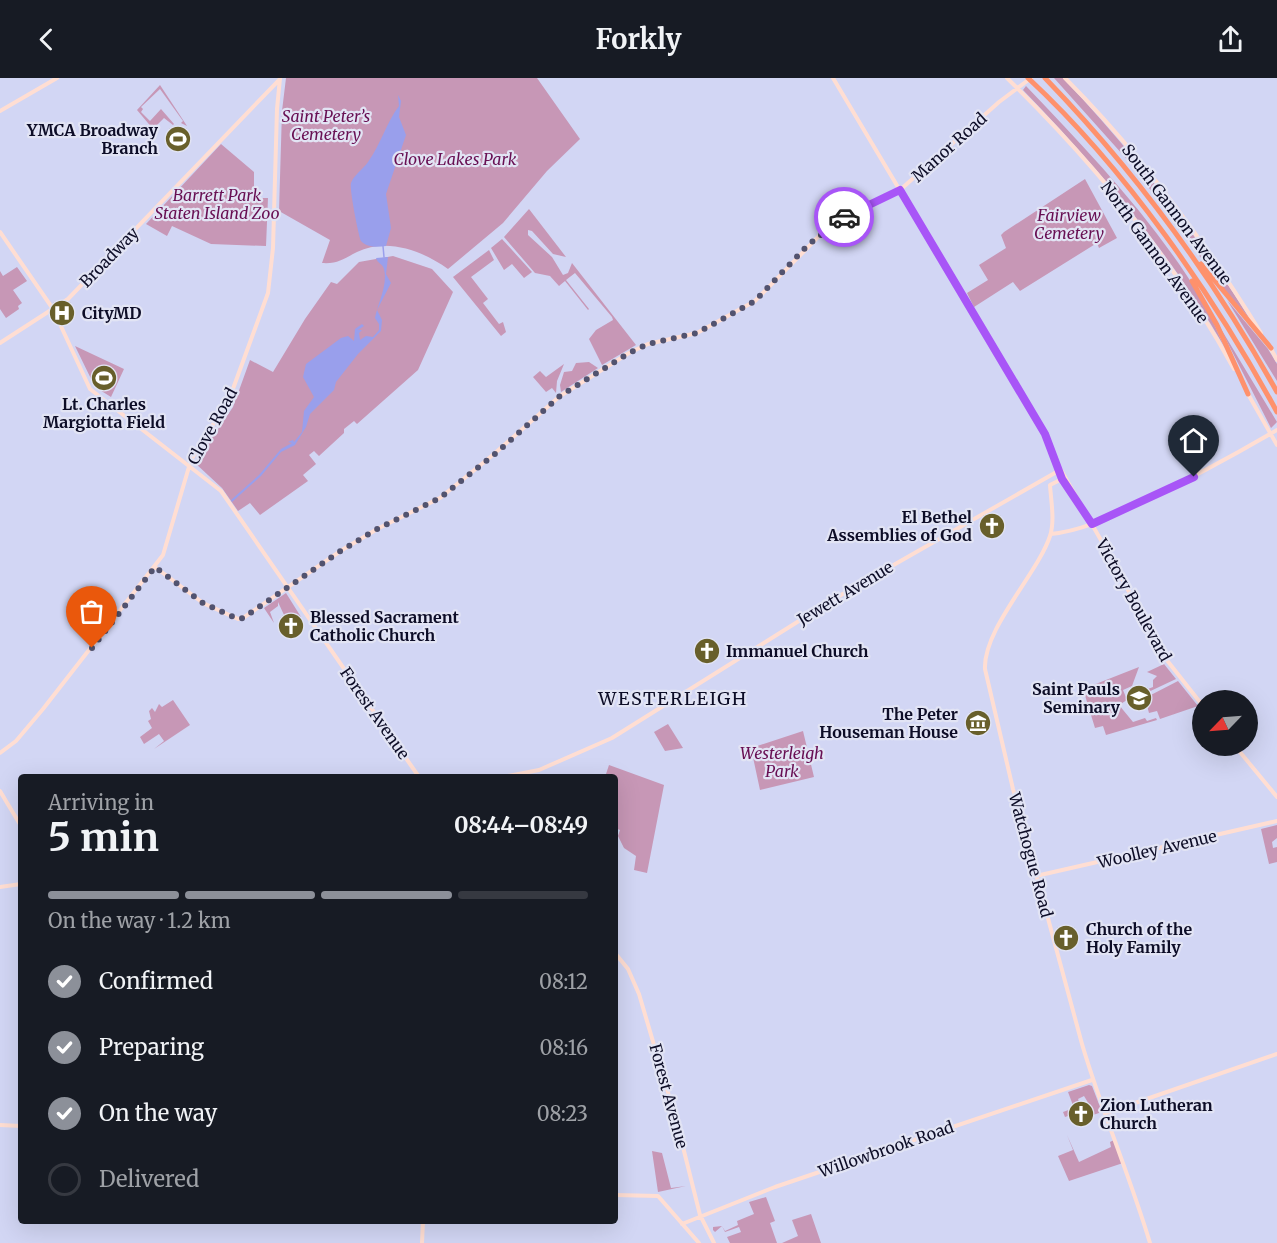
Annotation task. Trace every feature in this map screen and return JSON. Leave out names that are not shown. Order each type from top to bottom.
[{"type":"highway","points":[[1029,78],[1119,178],[1180,258],[1242,351],[1277,412]]},
{"type":"highway","points":[[1045,78],[1134,178],[1195,259],[1238,324],[1277,392]]},
{"type":"highway","points":[[1180,258],[1211,313],[1248,394]]},
{"type":"highway","points":[[1195,259],[1207,270],[1270,348]]},
{"type":"street","points":[[0,111],[57,78]]},
{"type":"street","name":"Broadway","points":[[0,343],[53,309],[87,280],[254,102],[280,78]]},
{"type":"street","name":"Clove Road","points":[[0,753],[16,741],[43,709],[163,555],[189,466],[230,397],[268,293],[273,248],[280,78]]},
{"type":"street","name":"Victory Boulevard","points":[[833,78],[1045,434],[1060,470],[1092,524],[1162,654],[1192,692]]},
{"type":"street","name":"North Gannon Avenue","points":[[1007,78],[1092,168],[1149,240],[1204,319],[1277,446]]},
{"type":"street","name":"Manor Road","points":[[155,567],[203,603],[238,619],[247,616],[374,531],[440,498],[495,454],[560,396],[629,353],[648,344],[697,333],[755,301],[801,252],[829,228],[854,210],[900,190],[1029,78]]},
{"type":"street","name":"South Gannon Avenue","points":[[1065,78],[1122,140],[1172,201],[1225,275],[1277,360]]},
{"type":"street","name":"Forest Avenue","points":[[0,232],[53,309],[90,388],[221,491],[416,774]]},
{"type":"street","points":[[1062,479],[1050,485],[1051,534],[1073,532],[1184,482],[1277,430]]},
{"type":"street","name":"Victory Boulevard","points":[[1060,470],[1062,479],[1072,490]]},
{"type":"street","name":"Jewett Avenue","points":[[518,774],[539,770],[612,738],[834,598],[1060,470]]},
{"type":"street","name":"Watchogue Road","points":[[1051,534],[1010,604],[985,664],[1006,763],[1092,1080],[1129,1172],[1150,1243]]},
{"type":"street","points":[[1243,756],[1277,797]]},
{"type":"street","points":[[0,791],[18,821]]},
{"type":"street","name":"Woolley Avenue","points":[[1036,876],[1277,821]]},
{"type":"street","points":[[0,887],[18,884]]},
{"type":"street","name":"Forest Avenue","points":[[618,957],[628,969],[645,1013],[700,1215],[714,1243]]},
{"type":"street","points":[[1106,1113],[1277,1054]]},
{"type":"street","name":"Willowbrook Road","points":[[682,1224],[700,1215],[1092,1080]]},
{"type":"street","points":[[0,1125],[18,1126]]},
{"type":"street","points":[[618,1195],[655,1195],[699,1243]]},
{"type":"street","points":[[422,1243],[423,1224]]},
{"type":"green space","name":"Clove Lakes Park","points":[[286,78],[537,78],[580,139],[547,171],[503,223],[448,269],[416,252],[392,246],[368,248],[336,262],[322,263],[330,240],[279,211],[282,111]]},
{"type":"green space","points":[[1054,78],[1063,78],[1139,164],[1186,224],[1250,319],[1224,289],[1132,165]]},
{"type":"green space","points":[[160,85],[187,126],[181,123],[183,121],[160,89],[141,107],[143,109],[141,112],[150,121],[161,109],[173,125],[164,118],[153,129],[137,110]]},
{"type":"green space","points":[[1026,86],[1120,188],[1163,241],[1205,304],[1225,348],[1181,278],[1157,245],[1106,181],[1023,90]]},
{"type":"green space","name":"Barrett Park Staten Island Zoo","points":[[221,144],[254,172],[254,198],[268,198],[266,246],[211,244],[172,226],[167,236],[146,224]]},
{"type":"green space","name":"Fairview Cemetery","points":[[1085,179],[1117,238],[1099,248],[1097,243],[1020,291],[1013,282],[974,307],[967,293],[988,280],[979,265],[1006,248],[1001,235]]},
{"type":"green space","points":[[529,209],[566,257],[553,254],[532,231],[528,230],[528,235],[552,257],[563,275],[568,273],[572,263],[636,345],[602,365],[589,339],[596,330],[613,320],[612,317],[575,273],[566,280],[588,310],[565,281],[559,286],[550,276],[535,273],[504,237]]},
{"type":"green space","points":[[502,239],[532,272],[524,278],[512,264],[504,270],[491,248]]},
{"type":"green space","points":[[489,250],[494,260],[471,277],[488,299],[483,303],[499,324],[503,322],[506,332],[501,336],[453,277]]},
{"type":"green space","points":[[393,256],[432,269],[453,292],[418,370],[357,424],[354,421],[344,429],[344,433],[319,456],[314,451],[309,455],[316,464],[303,475],[308,481],[260,515],[250,503],[238,511],[222,488],[195,463],[233,407],[250,360],[273,372],[305,319],[331,282],[337,284],[359,262]]},
{"type":"green space","points":[[17,267],[27,281],[13,290],[22,303],[18,306],[19,309],[6,318],[0,309],[0,271],[3,276]]},
{"type":"green space","points":[[1227,300],[1268,349],[1277,364],[1277,381]]},
{"type":"green space","points":[[1218,324],[1277,422],[1271,428]]},
{"type":"green space","points":[[75,346],[124,369],[111,397],[95,387]]},
{"type":"green space","points":[[589,362],[598,368],[561,392],[560,385],[564,372],[572,371],[576,363]]},
{"type":"green space","points":[[564,364],[557,381],[556,393],[552,388],[546,392],[533,377],[540,371],[546,377]]},
{"type":"green space","points":[[286,593],[301,617],[284,624],[280,618],[284,615],[278,602],[278,606],[270,612],[274,623],[264,608]]},
{"type":"green space","points":[[1164,664],[1176,679],[1142,695],[1140,692],[1153,687],[1153,680],[1157,676],[1147,672]]},
{"type":"green space","points":[[1139,667],[1132,686],[1123,690],[1127,700],[1119,705],[1133,722],[1145,718],[1147,721],[1156,718],[1157,720],[1106,735],[1103,726],[1095,728],[1083,689]]},
{"type":"green space","points":[[1178,681],[1192,698],[1192,708],[1160,719],[1157,711],[1149,713],[1145,698]]},
{"type":"green space","points":[[173,700],[190,725],[154,749],[164,741],[159,734],[144,744],[140,737],[152,728],[148,721],[151,719],[149,711],[152,708],[155,712],[159,704],[162,707]]},
{"type":"green space","points":[[668,724],[683,748],[665,751],[654,732]]},
{"type":"green space","name":"Westerleigh Park","points":[[803,731],[814,777],[760,790],[751,748]]},
{"type":"green space","points":[[609,765],[664,785],[647,873],[634,870],[636,856],[624,848],[618,836],[620,830],[618,829],[618,774],[606,774]]},
{"type":"green space","points":[[1277,825],[1277,838],[1272,842],[1273,848],[1277,847],[1277,862],[1269,864],[1261,829]]},
{"type":"green space","points":[[1092,1086],[1102,1112],[1090,1116],[1092,1109],[1084,1096],[1078,1099],[1083,1111],[1065,1117],[1063,1112],[1074,1108],[1068,1092]]},
{"type":"green space","points":[[1067,1135],[1079,1162],[1111,1147],[1110,1142],[1114,1140],[1123,1163],[1069,1181],[1058,1156],[1073,1150]]},
{"type":"green space","points":[[652,1151],[662,1153],[671,1188],[686,1186],[658,1192]]},
{"type":"green space","points":[[766,1197],[775,1221],[770,1223],[777,1243],[730,1243],[727,1237],[741,1232],[739,1227],[725,1232],[722,1226],[725,1231],[738,1225],[737,1221],[754,1214],[749,1202]]},
{"type":"green space","points":[[811,1214],[821,1243],[782,1243],[798,1236],[792,1220]]},
{"type":"green space","points":[[722,1226],[715,1232],[713,1230],[713,1227]]},
{"type":"water","points":[[398,95],[401,101],[399,117],[406,135],[386,194],[391,228],[386,246],[369,246],[360,238],[351,183],[373,155],[390,119],[399,106]]},
{"type":"water","points":[[388,257],[386,274],[391,283],[377,310],[382,320],[381,331],[358,354],[336,382],[334,390],[310,414],[306,427],[295,445],[281,452],[261,476],[232,502],[231,500],[259,475],[281,449],[292,443],[288,442],[293,440],[294,442],[302,432],[304,411],[314,397],[303,377],[306,364],[341,338],[348,336],[354,341],[355,329],[362,324],[364,326],[358,330],[362,330],[359,333],[360,340],[366,336],[373,337],[379,330],[379,324],[375,318],[385,275],[383,267],[376,258]]},
{"type":"waterway","points":[[383,246],[384,257]]},
{"type":"way so far","points":[[92,648],[155,567],[203,603],[238,619],[243,618],[342,550],[379,528],[428,506],[440,498],[495,454],[560,396],[629,353],[648,344],[697,333],[755,301],[808,245],[844,217]]},
{"type":"place","name":"YMCA Broadway Branch","points":[[178,139]]},
{"type":"place","name":"CityMD","points":[[62,313]]},
{"type":"place","name":"Lt. Charles Margiotta Field","points":[[104,378]]},
{"type":"place","name":"El Bethel Assemblies of God","points":[[992,526]]},
{"type":"place","name":"Blessed Sacrament Catholic Church","points":[[291,626]]},
{"type":"place","name":"Immanuel Church","points":[[707,651]]},
{"type":"place","name":"Saint Pauls Seminary","points":[[1139,698]]},
{"type":"place","name":"The Peter Houseman House","points":[[978,723]]},
{"type":"place","name":"Church of the Holy Family","points":[[1066,938]]},
{"type":"place","name":"Zion Lutheran Church","points":[[1081,1114]]},
{"type":"district","name":"WESTERLEIGH","points":[[673,698]]},
{"type":"route","points":[[844,217],[854,210],[900,190],[943,266],[1045,434],[1062,479],[1068,489],[1072,490],[1092,524],[1194,477]]},
{"type":"park label","name":"Saint Peter’s Cemetery","points":[[326,125]]}]
